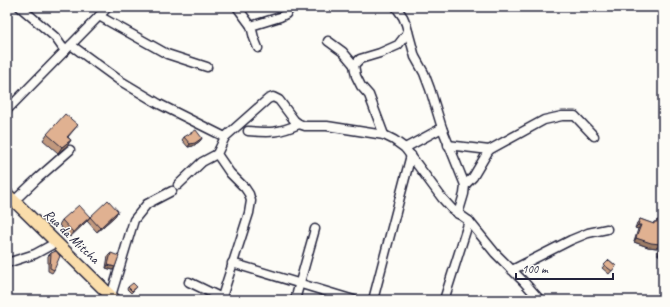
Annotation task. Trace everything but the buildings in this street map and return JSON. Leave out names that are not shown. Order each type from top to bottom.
[{"type":"main road","name":"Rua da Mitcha","points":[[11,197],[113,298]]},
{"type":"street","points":[[20,7],[68,48],[152,100],[225,137]]},
{"type":"street","points":[[7,110],[107,7]]},
{"type":"street","points":[[237,7],[251,26],[258,48]]},
{"type":"street","points":[[251,26],[280,17],[286,14],[291,7]]},
{"type":"street","points":[[396,7],[403,17],[415,57],[424,73],[442,128],[465,185],[458,214]]},
{"type":"street","points":[[99,16],[167,54],[207,67]]},
{"type":"street","points":[[354,65],[360,58],[380,53],[398,45],[408,32]]},
{"type":"street","points":[[328,41],[343,52],[354,65],[356,76],[361,86],[369,95],[384,135]]},
{"type":"street","points":[[113,298],[134,220],[147,204],[175,188],[202,162],[217,154],[225,137],[268,99],[273,97],[279,100],[294,120],[299,124],[305,126],[327,126],[384,135],[394,140],[408,151],[442,198],[452,209],[469,221],[495,253],[540,300]]},
{"type":"street","points":[[465,185],[473,177],[489,150],[544,120],[562,116],[575,116],[594,136]]},
{"type":"street","points":[[248,131],[266,133],[275,132],[286,130],[299,124]]},
{"type":"street","points":[[373,300],[408,151],[442,128]]},
{"type":"street","points":[[448,144],[489,150]]},
{"type":"street","points":[[11,197],[37,179],[70,150]]},
{"type":"street","points":[[189,282],[221,299],[249,213],[251,200],[249,194],[230,173],[217,154]]},
{"type":"street","points":[[444,300],[469,221]]},
{"type":"street","points":[[295,300],[315,229]]},
{"type":"street","points":[[512,270],[571,240],[588,233],[607,229]]},
{"type":"street","points":[[7,263],[36,254],[57,242]]},
{"type":"street","points":[[232,263],[354,300]]}]
